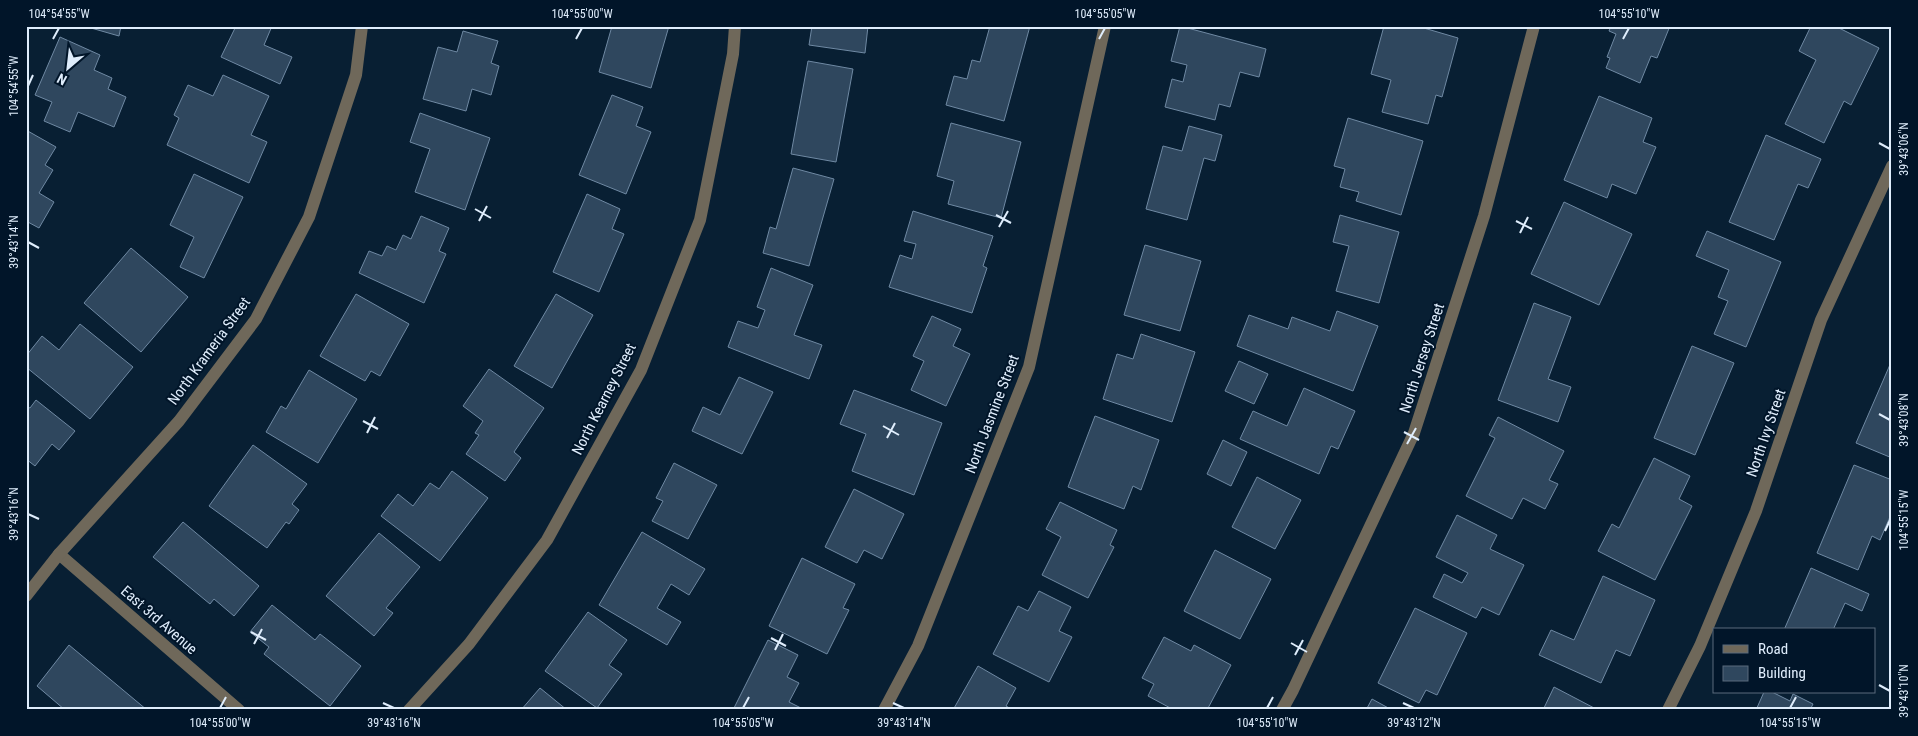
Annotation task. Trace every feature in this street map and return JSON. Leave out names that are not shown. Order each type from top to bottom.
[{"type":"street","name":"North Krameria Street","points":[[26,596],[58,554],[179,421],[256,319],[308,217],[356,75],[362,26]]},
{"type":"street","name":"North Kearney Street","points":[[409,710],[469,644],[547,540],[641,370],[700,220],[733,54],[735,26]]},
{"type":"street","name":"North Jasmine Street","points":[[884,710],[918,646],[1029,367],[1105,26]]},
{"type":"street","name":"North Jersey Street","points":[[1282,710],[1414,433],[1484,216],[1534,26]]},
{"type":"street","name":"North Ivy Street","points":[[1668,710],[1700,646],[1756,512],[1822,320],[1892,166]]},
{"type":"street","name":"East 3rd Avenue","points":[[58,554],[239,710]]},
{"type":"building","points":[[84,26],[121,26],[119,36]]},
{"type":"building","points":[[236,26],[272,26],[264,45],[292,57],[280,84],[221,57]]},
{"type":"building","points":[[612,26],[669,26],[651,88],[599,72]]},
{"type":"building","points":[[812,26],[868,26],[865,53],[809,45]]},
{"type":"building","points":[[990,26],[1030,26],[1004,121],[946,105],[954,76],[967,79],[972,60],[980,62]]},
{"type":"building","points":[[1180,26],[1266,49],[1259,77],[1240,72],[1230,107],[1219,104],[1215,120],[1165,107],[1172,79],[1183,82],[1187,65],[1171,61]]},
{"type":"building","points":[[1384,26],[1417,26],[1458,38],[1442,97],[1436,95],[1428,124],[1382,112],[1391,80],[1371,74]]},
{"type":"building","points":[[1611,26],[1670,26],[1657,58],[1651,56],[1640,83],[1606,68],[1610,58],[1607,57],[1616,34],[1609,31]]},
{"type":"building","points":[[1811,26],[1835,26],[1879,48],[1851,105],[1844,101],[1824,143],[1785,124],[1816,60],[1799,51]]},
{"type":"building","points":[[463,31],[498,41],[491,63],[499,66],[491,95],[472,89],[466,111],[423,99],[438,47],[457,52]]},
{"type":"building","points":[[60,37],[100,55],[94,70],[112,78],[108,89],[126,97],[114,127],[78,112],[70,132],[44,121],[52,102],[35,95]]},
{"type":"building","points":[[808,61],[853,69],[836,162],[791,154]]},
{"type":"building","points":[[223,75],[269,96],[251,135],[267,142],[249,183],[167,145],[179,118],[174,115],[188,85],[213,96]]},
{"type":"building","points":[[612,95],[643,107],[636,126],[651,132],[626,194],[579,175]]},
{"type":"building","points":[[1599,96],[1652,118],[1643,142],[1656,147],[1636,194],[1612,184],[1607,198],[1564,180]]},
{"type":"building","points":[[420,113],[490,138],[465,210],[415,192],[430,149],[410,142]]},
{"type":"building","points":[[1348,118],[1423,141],[1401,215],[1356,201],[1359,192],[1340,187],[1345,169],[1334,166]]},
{"type":"building","points":[[951,123],[1021,142],[1001,218],[948,204],[954,181],[937,176]]},
{"type":"building","points":[[1189,126],[1222,135],[1215,161],[1204,158],[1187,220],[1146,209],[1163,146],[1182,151]]},
{"type":"building","points":[[26,130],[56,147],[45,165],[53,170],[39,193],[54,202],[39,228],[26,221]]},
{"type":"building","points":[[1766,135],[1821,159],[1808,188],[1798,184],[1774,240],[1729,222]]},
{"type":"building","points":[[793,168],[834,179],[809,266],[763,253],[770,227],[776,229]]},
{"type":"building","points":[[194,174],[243,197],[204,278],[180,267],[194,237],[170,225]]},
{"type":"building","points":[[587,194],[620,209],[612,229],[624,234],[599,292],[553,272]]},
{"type":"building","points":[[1564,202],[1632,234],[1599,305],[1531,274]]},
{"type":"building","points":[[913,211],[993,236],[983,266],[987,268],[972,313],[889,287],[900,255],[912,259],[916,244],[904,241]]},
{"type":"building","points":[[1340,215],[1399,232],[1379,303],[1336,291],[1349,246],[1333,242]]},
{"type":"building","points":[[421,216],[449,228],[439,251],[446,254],[424,303],[359,273],[369,251],[382,256],[387,246],[396,250],[403,235],[411,239]]},
{"type":"building","points":[[1707,231],[1781,262],[1746,347],[1714,334],[1728,301],[1718,297],[1729,270],[1696,256]]},
{"type":"building","points":[[1145,245],[1201,261],[1180,331],[1124,315]]},
{"type":"building","points":[[131,248],[188,297],[141,352],[84,303]]},
{"type":"building","points":[[771,268],[813,285],[794,335],[822,345],[809,379],[728,347],[738,321],[758,328],[765,310],[757,307]]},
{"type":"building","points":[[356,294],[409,324],[380,376],[371,371],[365,381],[320,356]]},
{"type":"building","points":[[556,294],[593,315],[552,388],[514,366]]},
{"type":"building","points":[[1534,303],[1571,317],[1548,379],[1571,387],[1558,422],[1498,400]]},
{"type":"building","points":[[1337,311],[1378,326],[1353,391],[1237,346],[1249,315],[1288,329],[1292,317],[1330,331]]},
{"type":"building","points":[[932,316],[961,329],[953,346],[970,354],[946,406],[911,390],[924,361],[913,356]]},
{"type":"building","points":[[80,324],[133,367],[90,419],[26,367],[26,356],[42,336],[59,350]]},
{"type":"building","points":[[1141,334],[1195,352],[1172,422],[1103,399],[1117,354],[1133,359]]},
{"type":"building","points":[[1692,346],[1734,363],[1695,455],[1654,438]]},
{"type":"building","points":[[1892,360],[1892,458],[1856,443]]},
{"type":"building","points":[[1239,361],[1268,374],[1254,404],[1225,391]]},
{"type":"building","points":[[489,369],[544,408],[514,452],[521,458],[505,481],[466,454],[479,435],[475,433],[483,421],[463,406]]},
{"type":"building","points":[[309,370],[357,399],[318,463],[266,432],[281,406],[286,409]]},
{"type":"building","points":[[739,377],[773,392],[742,454],[692,431],[703,407],[720,415]]},
{"type":"building","points":[[1304,388],[1355,411],[1338,449],[1331,446],[1319,474],[1240,439],[1253,411],[1287,426]]},
{"type":"building","points":[[854,390],[942,423],[914,495],[852,471],[866,434],[840,424]]},
{"type":"building","points":[[36,400],[75,431],[59,450],[52,444],[35,466],[26,459],[26,406],[30,408]]},
{"type":"building","points":[[1095,416],[1159,440],[1141,490],[1133,486],[1124,509],[1068,487]]},
{"type":"building","points":[[1498,417],[1564,451],[1549,480],[1558,484],[1545,509],[1523,498],[1512,519],[1466,496],[1495,438],[1489,435]]},
{"type":"building","points":[[1223,440],[1247,452],[1231,486],[1207,474]]},
{"type":"building","points":[[253,445],[307,484],[292,504],[299,510],[289,524],[286,522],[267,548],[209,506]]},
{"type":"building","points":[[1654,458],[1690,476],[1679,499],[1692,506],[1655,580],[1598,551],[1612,524],[1619,528]]},
{"type":"building","points":[[674,463],[717,485],[688,539],[652,521],[663,501],[656,498]]},
{"type":"building","points":[[1854,465],[1892,480],[1892,512],[1880,540],[1872,536],[1858,570],[1817,553]]},
{"type":"building","points":[[452,471],[488,498],[440,561],[381,516],[398,494],[413,506],[430,483],[439,489]]},
{"type":"building","points":[[1257,477],[1301,500],[1275,549],[1232,527]]},
{"type":"building","points":[[854,489],[904,514],[882,559],[864,550],[857,563],[825,547]]},
{"type":"building","points":[[1060,502],[1117,530],[1110,545],[1114,547],[1088,598],[1042,575],[1061,537],[1046,529]]},
{"type":"building","points":[[1457,515],[1497,535],[1490,549],[1524,565],[1499,615],[1482,607],[1476,618],[1433,597],[1444,574],[1462,583],[1468,573],[1436,557]]},
{"type":"building","points":[[183,522],[259,586],[234,616],[214,599],[210,604],[153,557]]},
{"type":"building","points":[[642,532],[705,569],[689,595],[671,584],[657,608],[681,622],[667,645],[599,605]]},
{"type":"building","points":[[379,533],[420,567],[386,608],[393,613],[374,636],[326,596]]},
{"type":"building","points":[[1215,550],[1271,579],[1240,639],[1184,611]]},
{"type":"building","points":[[802,558],[855,584],[843,608],[849,610],[827,654],[769,626]]},
{"type":"building","points":[[1811,568],[1869,594],[1862,611],[1845,603],[1834,628],[1785,628]]},
{"type":"building","points":[[1603,576],[1655,600],[1630,656],[1616,650],[1601,683],[1539,655],[1551,630],[1574,640]]},
{"type":"building","points":[[1039,591],[1071,607],[1059,631],[1072,637],[1049,682],[993,654],[1018,606],[1028,611]]},
{"type":"building","points":[[272,605],[315,640],[320,634],[361,666],[330,706],[264,654],[269,647],[250,632]]},
{"type":"building","points":[[1415,608],[1467,633],[1437,695],[1426,690],[1419,703],[1378,683]]},
{"type":"building","points":[[588,612],[627,640],[609,665],[622,674],[597,708],[545,671]]},
{"type":"building","points":[[1164,637],[1191,651],[1194,645],[1231,665],[1207,710],[1174,710],[1148,696],[1154,684],[1142,678]]},
{"type":"building","points":[[768,640],[798,655],[787,677],[799,683],[789,702],[805,710],[737,710],[734,708]]},
{"type":"building","points":[[69,645],[147,710],[65,710],[37,686]]},
{"type":"building","points":[[978,666],[1016,688],[1006,706],[1013,710],[953,710]]},
{"type":"building","points":[[1554,687],[1598,710],[1543,710]]},
{"type":"building","points":[[540,688],[567,710],[521,710]]},
{"type":"building","points":[[1763,694],[1776,694],[1790,701],[1793,694],[1813,704],[1810,710],[1756,710]]},
{"type":"building","points":[[1372,699],[1392,710],[1366,710]]}]
